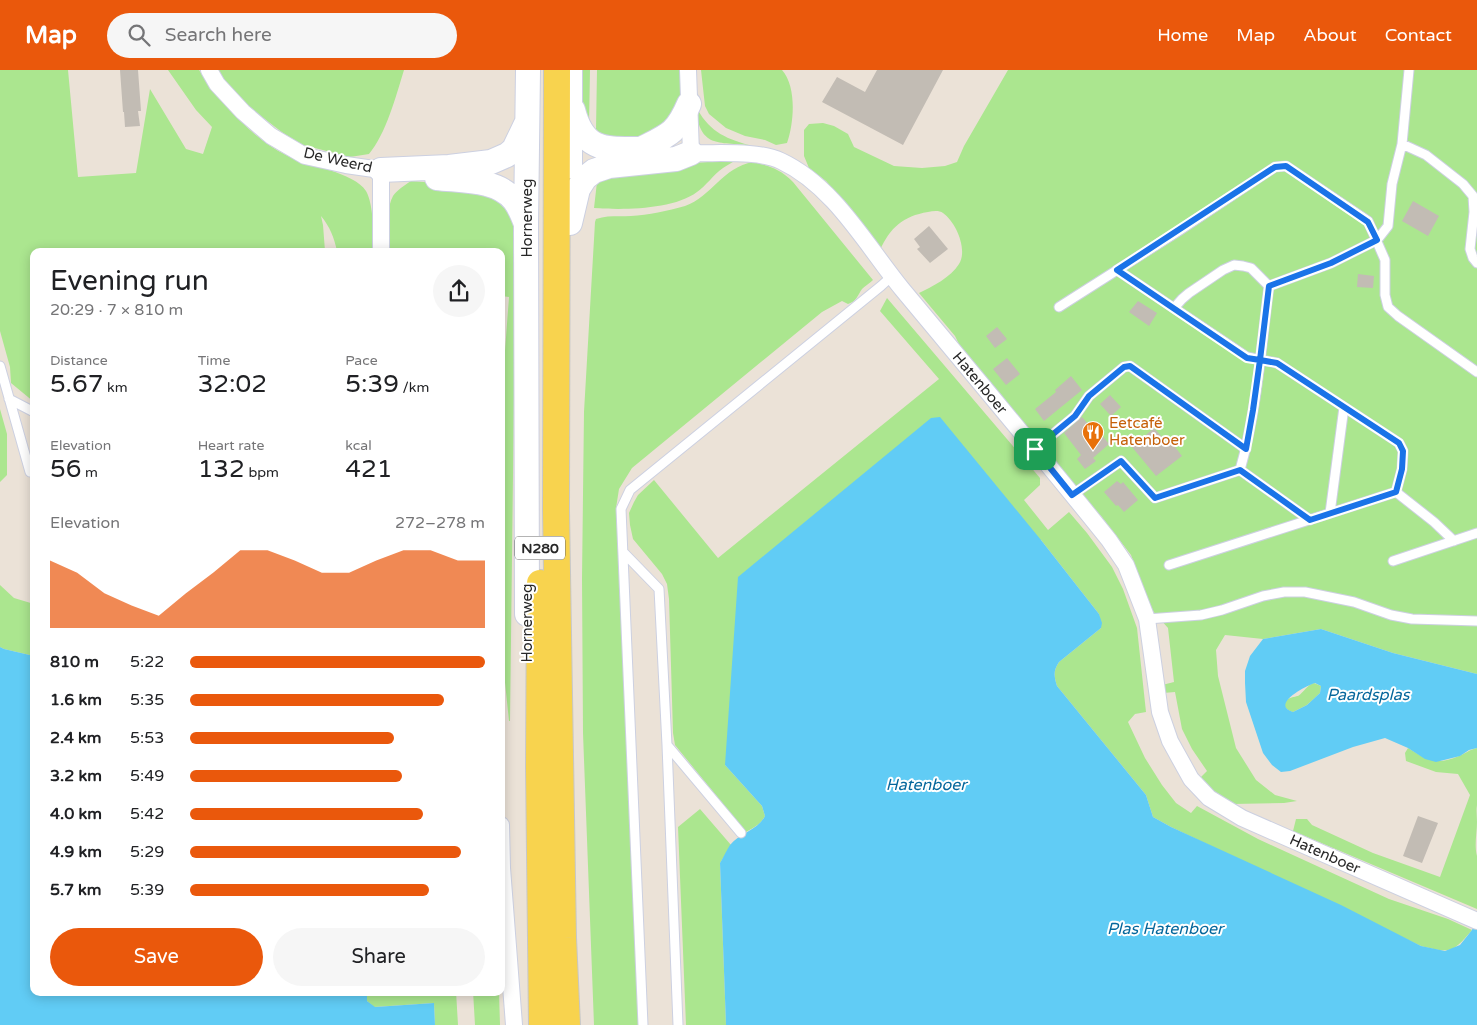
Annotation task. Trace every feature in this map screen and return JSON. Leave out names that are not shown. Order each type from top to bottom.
[{"type":"main road","name":"Hornerweg","points":[[528,70],[526,224],[528,876],[541,1025]]},
{"type":"main road","name":"Hornerweg","points":[[541,1025],[539,777],[542,70]]},
{"type":"main road","name":"Hornerweg","points":[[557,70],[556,511],[563,938],[567,1025]]},
{"type":"main road","name":"Hornerweg","points":[[558,643],[568,513],[570,70]]},
{"type":"main road","points":[[570,97],[580,129],[593,144],[608,149],[676,150],[691,153]]},
{"type":"main road","points":[[641,149],[664,138],[674,130],[682,120],[689,104]]},
{"type":"main road","points":[[381,170],[449,167],[491,162],[507,155],[514,149],[528,121]]},
{"type":"main road","points":[[570,223],[578,189],[585,178],[594,171],[609,166],[676,159],[691,153]]},
{"type":"main road","points":[[381,170],[490,184],[503,190],[514,200],[526,224]]},
{"type":"street","name":"De Weerd","points":[[209,70],[217,84],[243,112],[271,136],[305,156],[381,170]]},
{"type":"street","points":[[688,70],[691,153]]},
{"type":"street","name":"Hatenboer","points":[[691,153],[762,154],[780,160],[814,182],[838,207],[892,276],[1109,540],[1126,565],[1147,619],[1160,712],[1170,741],[1191,779],[1208,798],[1242,818],[1477,921]]},
{"type":"street","points":[[381,170],[381,248]]},
{"type":"street","points":[[505,907],[514,1025]]},
{"type":"lane","points":[[1269,286],[1331,263],[1377,240],[1388,226],[1392,184],[1402,144],[1409,70]]},
{"type":"lane","points":[[1402,144],[1426,155],[1464,184],[1473,196],[1474,212],[1470,249],[1477,263]]},
{"type":"lane","points":[[1060,307],[1275,167],[1286,166],[1368,222],[1385,260],[1385,295],[1388,307],[1477,372]]},
{"type":"lane","points":[[1174,308],[1188,293],[1234,265],[1251,268],[1269,286]]},
{"type":"lane","points":[[1117,270],[1247,358],[1277,363],[1399,443],[1403,451],[1402,469],[1396,492]]},
{"type":"lane","points":[[643,1025],[621,509],[630,490],[892,276]]},
{"type":"lane","points":[[1240,470],[1253,410],[1269,286]]},
{"type":"lane","points":[[0,366],[30,472]]},
{"type":"lane","points":[[1035,449],[1075,416],[1089,396],[1124,367],[1130,366],[1246,449]]},
{"type":"lane","points":[[9,399],[30,410]]},
{"type":"lane","points":[[1330,513],[1344,407]]},
{"type":"lane","points":[[1072,495],[1121,461],[1155,498],[1240,470]]},
{"type":"lane","points":[[1240,470],[1310,520]]},
{"type":"lane","points":[[1169,565],[1396,492]]},
{"type":"lane","points":[[1396,492],[1434,522],[1454,541]]},
{"type":"lane","points":[[1394,561],[1477,533]]},
{"type":"lane","points":[[623,552],[659,589],[678,1025]]},
{"type":"lane","points":[[1147,619],[1201,615],[1262,596],[1284,592],[1305,592],[1354,602],[1398,617],[1477,621]]},
{"type":"lane","points":[[667,745],[741,833]]},
{"type":"green space","points":[[0,70],[68,70],[78,177],[136,173],[150,89],[186,149],[203,154],[212,127],[196,110],[168,70],[199,70],[227,107],[260,139],[295,159],[351,179],[360,184],[369,197],[373,220],[374,248],[336,248],[331,232],[321,216],[325,248],[30,248],[30,399],[11,383],[10,367],[0,331]]},
{"type":"green space","points":[[218,70],[404,70],[390,114],[375,146],[369,154],[350,157],[303,145],[283,133],[253,110],[228,85]]},
{"type":"green space","points":[[580,70],[590,70],[589,126],[580,104]]},
{"type":"green space","points":[[597,70],[681,70],[683,97],[676,119],[644,139],[606,136],[596,130]]},
{"type":"green space","points":[[701,70],[782,70],[790,86],[793,105],[787,143],[776,145],[765,140],[745,136],[726,128],[709,114],[705,106]]},
{"type":"green space","points":[[1008,70],[1477,70],[1477,674],[1393,653],[1321,629],[1263,639],[1225,635],[1216,650],[1218,676],[1236,748],[1256,780],[1275,795],[1297,801],[1232,804],[1220,798],[1199,779],[1207,771],[1192,749],[1182,729],[1175,692],[1163,693],[1162,685],[1174,682],[1168,628],[1152,610],[1131,555],[1101,516],[1008,406],[960,346],[955,336],[919,293],[935,285],[956,269],[959,264],[962,251],[961,244],[956,229],[948,217],[938,211],[919,214],[904,220],[888,235],[880,250],[826,181],[809,168],[804,156],[804,130],[809,124],[823,123],[834,126],[848,134],[854,147],[894,166],[922,168],[945,166],[957,162],[964,146]]},
{"type":"green space","points":[[695,105],[705,121],[717,132],[749,145],[711,140],[701,129]]},
{"type":"green space","points":[[736,160],[719,171],[703,187],[687,198],[647,208],[594,208],[597,182],[606,175],[666,165]]},
{"type":"green space","points":[[753,162],[765,165],[784,174],[793,182],[873,280],[862,289],[853,301],[848,304],[842,301],[822,312],[632,468],[619,489],[616,508],[639,1025],[594,1025],[583,733],[582,579],[584,412],[595,222],[596,219],[600,218],[644,215],[685,206],[702,196],[733,170]]},
{"type":"green space","points":[[411,181],[436,183],[503,199],[516,230],[510,721],[505,682],[505,351],[509,297],[505,296],[505,248],[387,248],[389,208],[393,196]]},
{"type":"green space","points":[[887,298],[1040,478],[1040,485],[1024,500],[1048,530],[1069,512],[1112,567],[1123,589],[1137,628],[1146,712],[1135,714],[1128,722],[1145,758],[1176,803],[1191,813],[1197,806],[1258,839],[1389,899],[1448,919],[1472,930],[1460,944],[1450,950],[1438,950],[1421,946],[1153,817],[1146,795],[1057,686],[1055,674],[1059,662],[1101,628],[1099,614],[1041,540],[725,765],[762,806],[765,816],[759,824],[746,832],[675,745],[667,584],[662,574],[633,539],[629,513],[638,495],[654,480],[718,558],[939,379],[880,311]]},
{"type":"green space","points":[[0,409],[7,434],[7,475],[0,482]]},
{"type":"green space","points":[[0,585],[14,598],[30,603],[30,655],[0,647]]},
{"type":"green space","points":[[1314,683],[1321,686],[1320,693],[1307,705],[1293,712],[1286,708],[1284,704],[1287,700],[1298,696],[1309,685]]},
{"type":"green space","points":[[1408,748],[1426,758],[1444,761],[1477,748],[1477,909],[1293,831],[1296,819],[1307,819],[1312,825],[1373,853],[1440,877],[1470,795],[1458,774],[1436,772],[1406,761],[1405,753]]},
{"type":"green space","points":[[700,809],[731,845],[720,863],[726,1025],[686,1025],[678,827]]},
{"type":"green space","points":[[367,996],[456,996],[458,1025],[435,1025],[434,1003],[374,1007],[367,1001]]},
{"type":"green space","points":[[473,996],[499,996],[500,1025],[475,1025]]},
{"type":"water","name":"Hatenboer","points":[[940,417],[1099,614],[1102,623],[1101,628],[1057,665],[1055,676],[1057,686],[1146,795],[1153,817],[1341,905],[1421,946],[1445,951],[1460,945],[1472,930],[1477,917],[1477,1025],[726,1025],[720,863],[730,845],[758,825],[765,816],[762,806],[725,765],[738,577],[931,418]]},
{"type":"water","name":"Paardsplas","points":[[1321,629],[1393,653],[1477,674],[1477,748],[1469,750],[1460,756],[1436,762],[1425,759],[1408,748],[1385,738],[1353,747],[1290,771],[1281,772],[1272,765],[1263,753],[1246,702],[1245,671],[1250,656],[1263,639]],"holes":[[[1315,683],[1321,686],[1320,693],[1307,705],[1293,712],[1287,709],[1285,705],[1292,696]]]},
{"type":"water","points":[[0,647],[30,655],[30,996],[367,996],[367,1001],[375,1007],[434,1003],[435,1025],[0,1025]]},
{"type":"building","points":[[120,70],[138,70],[141,111],[138,111],[140,126],[125,127]]},
{"type":"building","points":[[877,70],[943,70],[903,145],[822,102],[837,77],[865,92]]},
{"type":"building","points":[[1413,201],[1439,216],[1428,236],[1402,221]]},
{"type":"building","points":[[929,226],[948,249],[930,263],[917,249],[920,247],[914,239]]},
{"type":"building","points":[[1358,274],[1374,276],[1373,288],[1357,287]]},
{"type":"building","points":[[1138,301],[1157,313],[1149,326],[1129,312]]},
{"type":"building","points":[[997,327],[1007,339],[995,348],[986,336]]},
{"type":"building","points":[[1007,358],[1020,374],[1006,385],[993,369]]},
{"type":"building","points":[[1071,376],[1082,390],[1044,421],[1035,409],[1056,392],[1055,390]]},
{"type":"building","points":[[1110,395],[1121,407],[1111,416],[1100,404]]},
{"type":"building","points":[[1082,417],[1089,425],[1092,423],[1109,444],[1093,458],[1096,461],[1085,469],[1077,459],[1081,455],[1064,433]]},
{"type":"building","points":[[1154,428],[1169,445],[1172,443],[1182,456],[1156,476],[1132,447]]},
{"type":"building","points":[[1117,481],[1121,484],[1123,482],[1138,500],[1124,512],[1104,492]]},
{"type":"building","points":[[1418,816],[1438,823],[1422,863],[1403,856]]},
{"type":"place","name":"Eetcafé Hatenboer","points":[[1093,451]]},
{"type":"route","points":[[1035,449],[1072,495],[1121,461],[1155,498],[1240,470],[1310,520],[1396,492],[1402,469],[1403,451],[1399,443],[1277,363],[1260,360],[1269,286],[1331,263],[1377,240],[1368,222],[1286,166],[1275,167],[1117,270],[1247,358],[1260,360],[1246,449],[1130,366],[1124,367],[1089,396],[1075,416],[1035,449]]},
{"type":"water label","name":"Plas Hatenboer","points":[[1165,929]]}]
